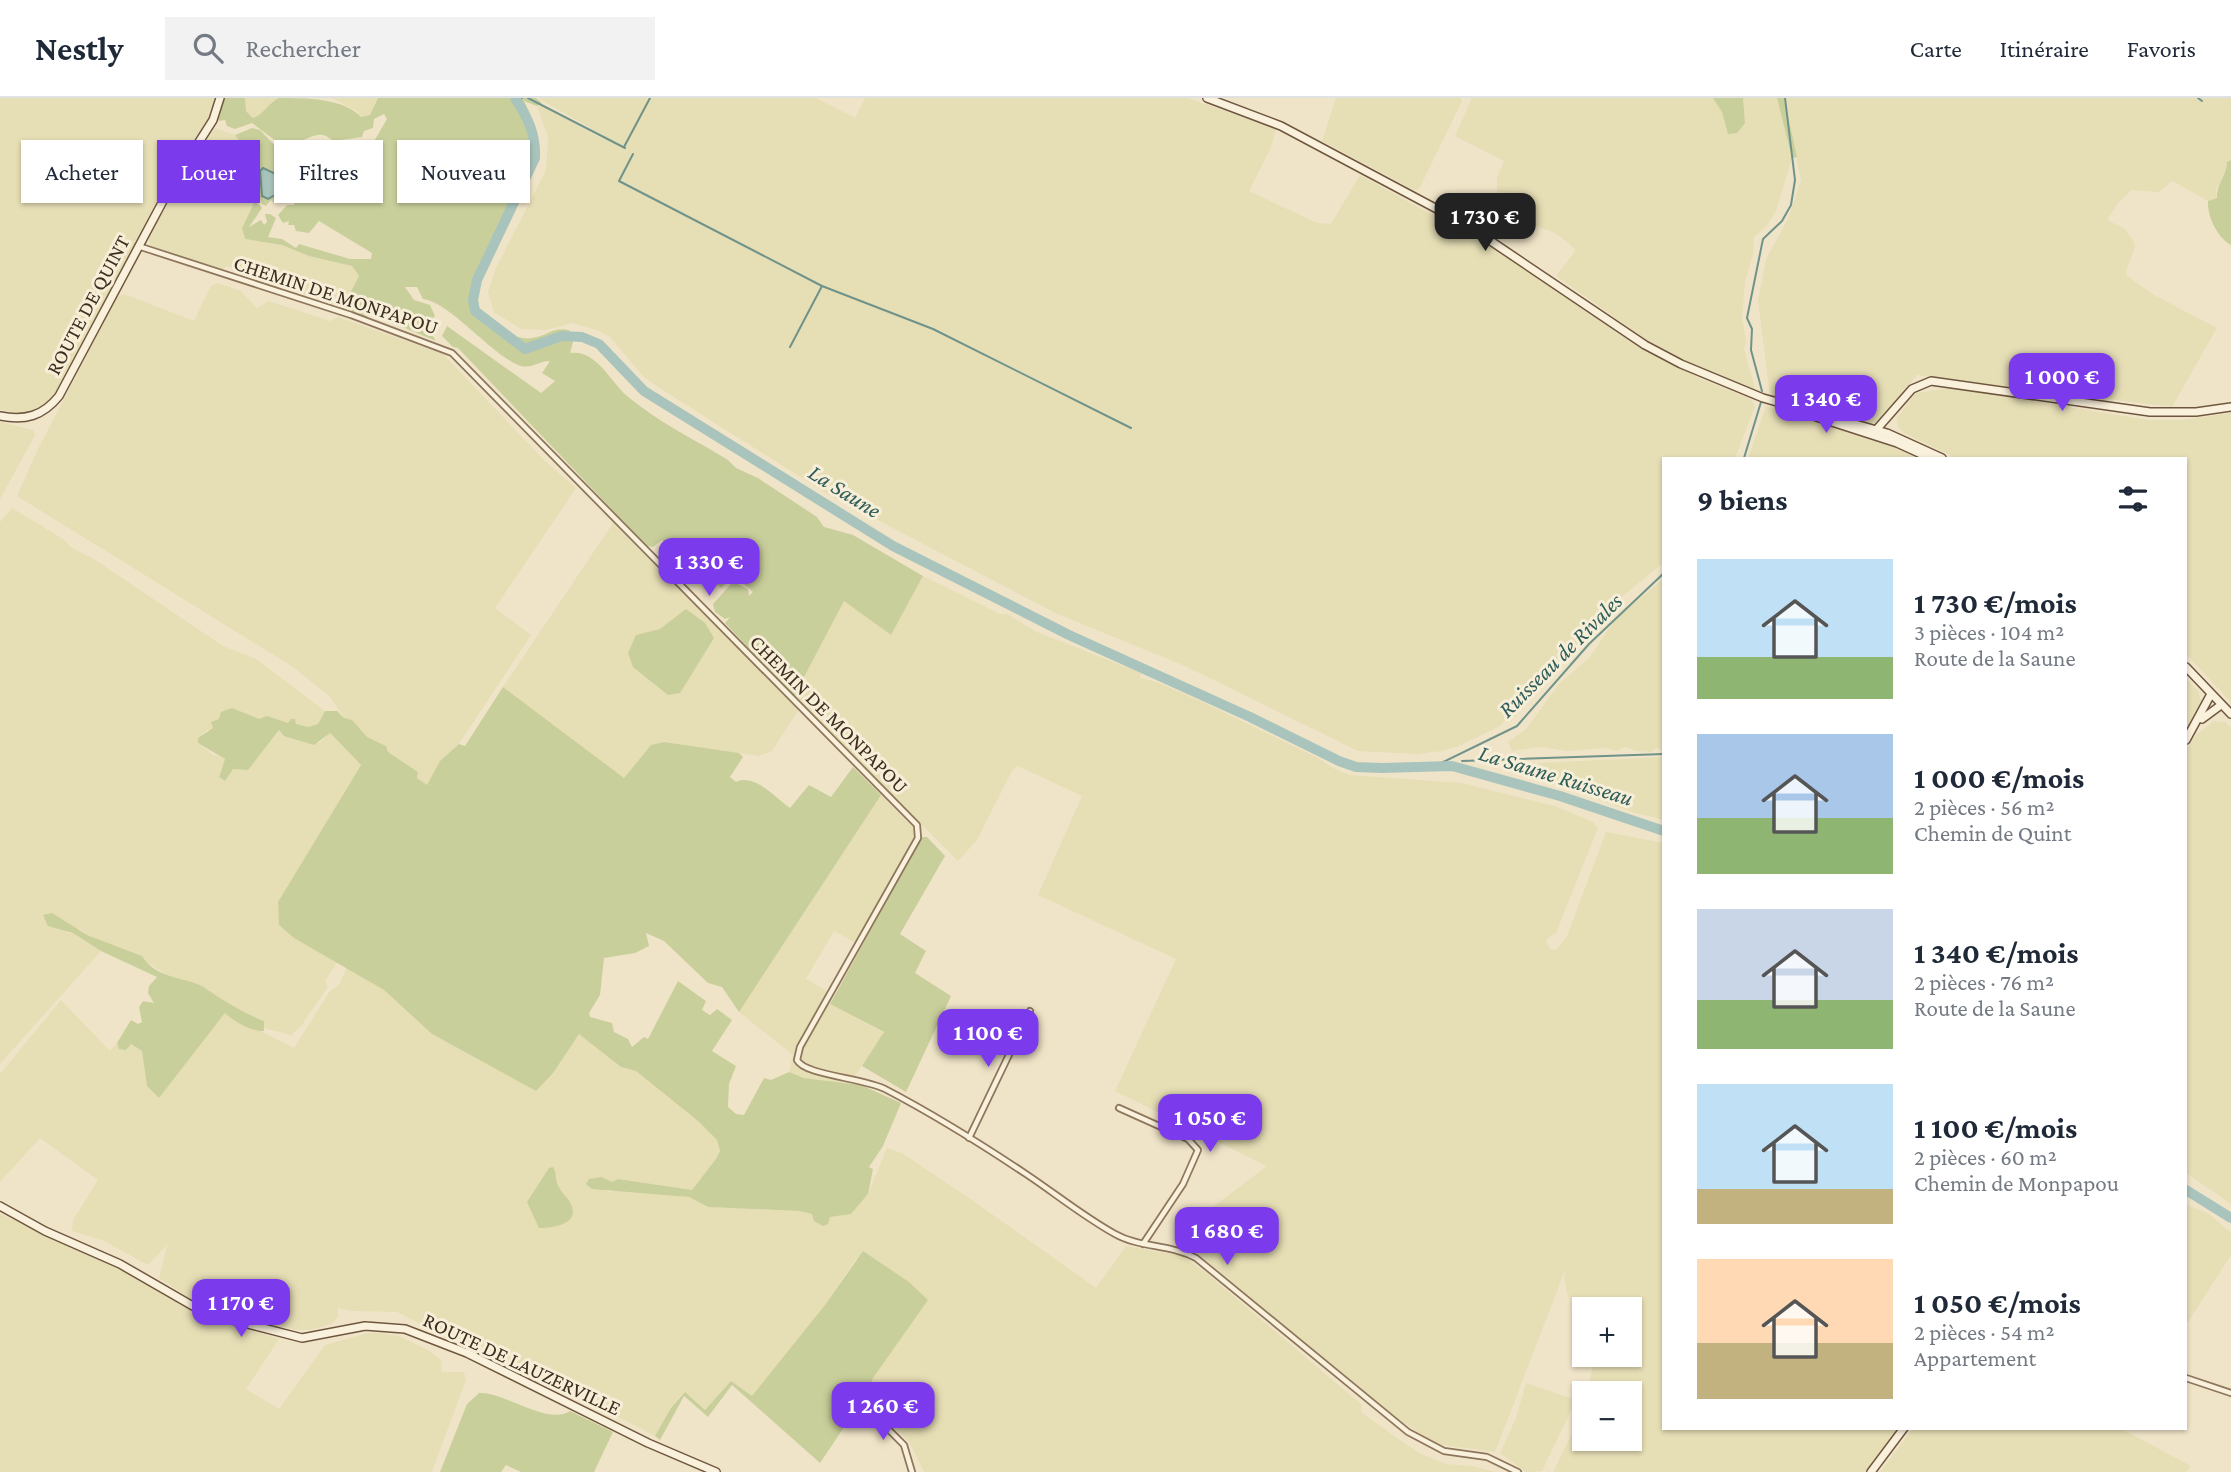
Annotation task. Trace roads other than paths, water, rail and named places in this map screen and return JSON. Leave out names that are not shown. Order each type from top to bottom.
[{"type":"street","name":"ROUTE DE QUINT","points":[[0,416],[18,418],[36,415],[59,396],[180,170],[210,125],[220,98]]},
{"type":"street","points":[[1207,98],[1282,126],[1467,225],[1673,360],[1724,383],[1877,433],[1928,457]]},
{"type":"street","name":"CHEMIN DE MONPAPOU","points":[[138,246],[351,315],[452,353],[917,825],[918,838],[800,1047],[797,1060],[800,1067],[812,1072],[854,1077],[884,1088],[969,1138],[1117,1236],[1143,1244],[1179,1249],[1196,1258],[1357,1393],[1425,1443],[1444,1451],[1496,1460],[1518,1472]]},
{"type":"street","points":[[1877,433],[1912,389],[1937,381],[2150,412],[2196,412],[2231,407]]},
{"type":"street","points":[[1887,433],[1890,415]]},
{"type":"street","points":[[1877,433],[1887,433],[1940,457]]},
{"type":"street","points":[[2187,668],[2231,714]]},
{"type":"street","points":[[2187,738],[2211,694]]},
{"type":"street","points":[[2196,724],[2221,705]]},
{"type":"street","points":[[969,1138],[1030,1011]]},
{"type":"street","points":[[1119,1108],[1188,1139],[1196,1144],[1198,1150],[1183,1184],[1143,1244]]},
{"type":"street","name":"ROUTE DE LAUZERVILLE","points":[[0,1206],[45,1231],[120,1264],[184,1303],[220,1318],[302,1338],[365,1326],[394,1326],[445,1343],[648,1443],[716,1472]]},
{"type":"street","points":[[2187,1378],[2231,1393]]},
{"type":"street","points":[[865,1406],[904,1445],[912,1472]]},
{"type":"street","points":[[1871,1472],[1902,1430]]},
{"type":"water","points":[[263,168],[274,173],[274,196],[268,199],[262,196],[260,171]]},
{"type":"waterway","name":"La Saune","points":[[515,98],[530,126],[535,158],[477,280],[473,300],[475,311],[525,349],[562,336],[582,337],[599,344],[644,391],[893,546],[1069,635],[1250,717],[1339,761],[1356,767],[1452,766],[1560,796],[1662,830]]},
{"type":"waterway","name":"La Saune","points":[[515,99],[522,98]]},
{"type":"waterway","points":[[528,98],[625,148]]},
{"type":"waterway","points":[[624,147],[650,98]]},
{"type":"waterway","name":"Ruisseau de Rivales","points":[[1762,391],[1751,350],[1752,329],[1747,318],[1763,239],[1782,221],[1791,205],[1795,180],[1785,98]]},
{"type":"waterway","points":[[2198,98],[2202,101]]},
{"type":"waterway","points":[[633,154],[619,181],[822,286],[933,329],[1131,428]]},
{"type":"waterway","points":[[790,347],[822,286]]},
{"type":"waterway","name":"Ruisseau de Rivales","points":[[1744,457],[1761,402]]},
{"type":"waterway","name":"Ruisseau de Rivales","points":[[1433,767],[1517,726],[1589,644],[1662,575]]},
{"type":"waterway","points":[[1462,761],[1662,754]]},
{"type":"waterway","name":"La Saune Ruisseau","points":[[2187,1191],[2231,1218]]}]
